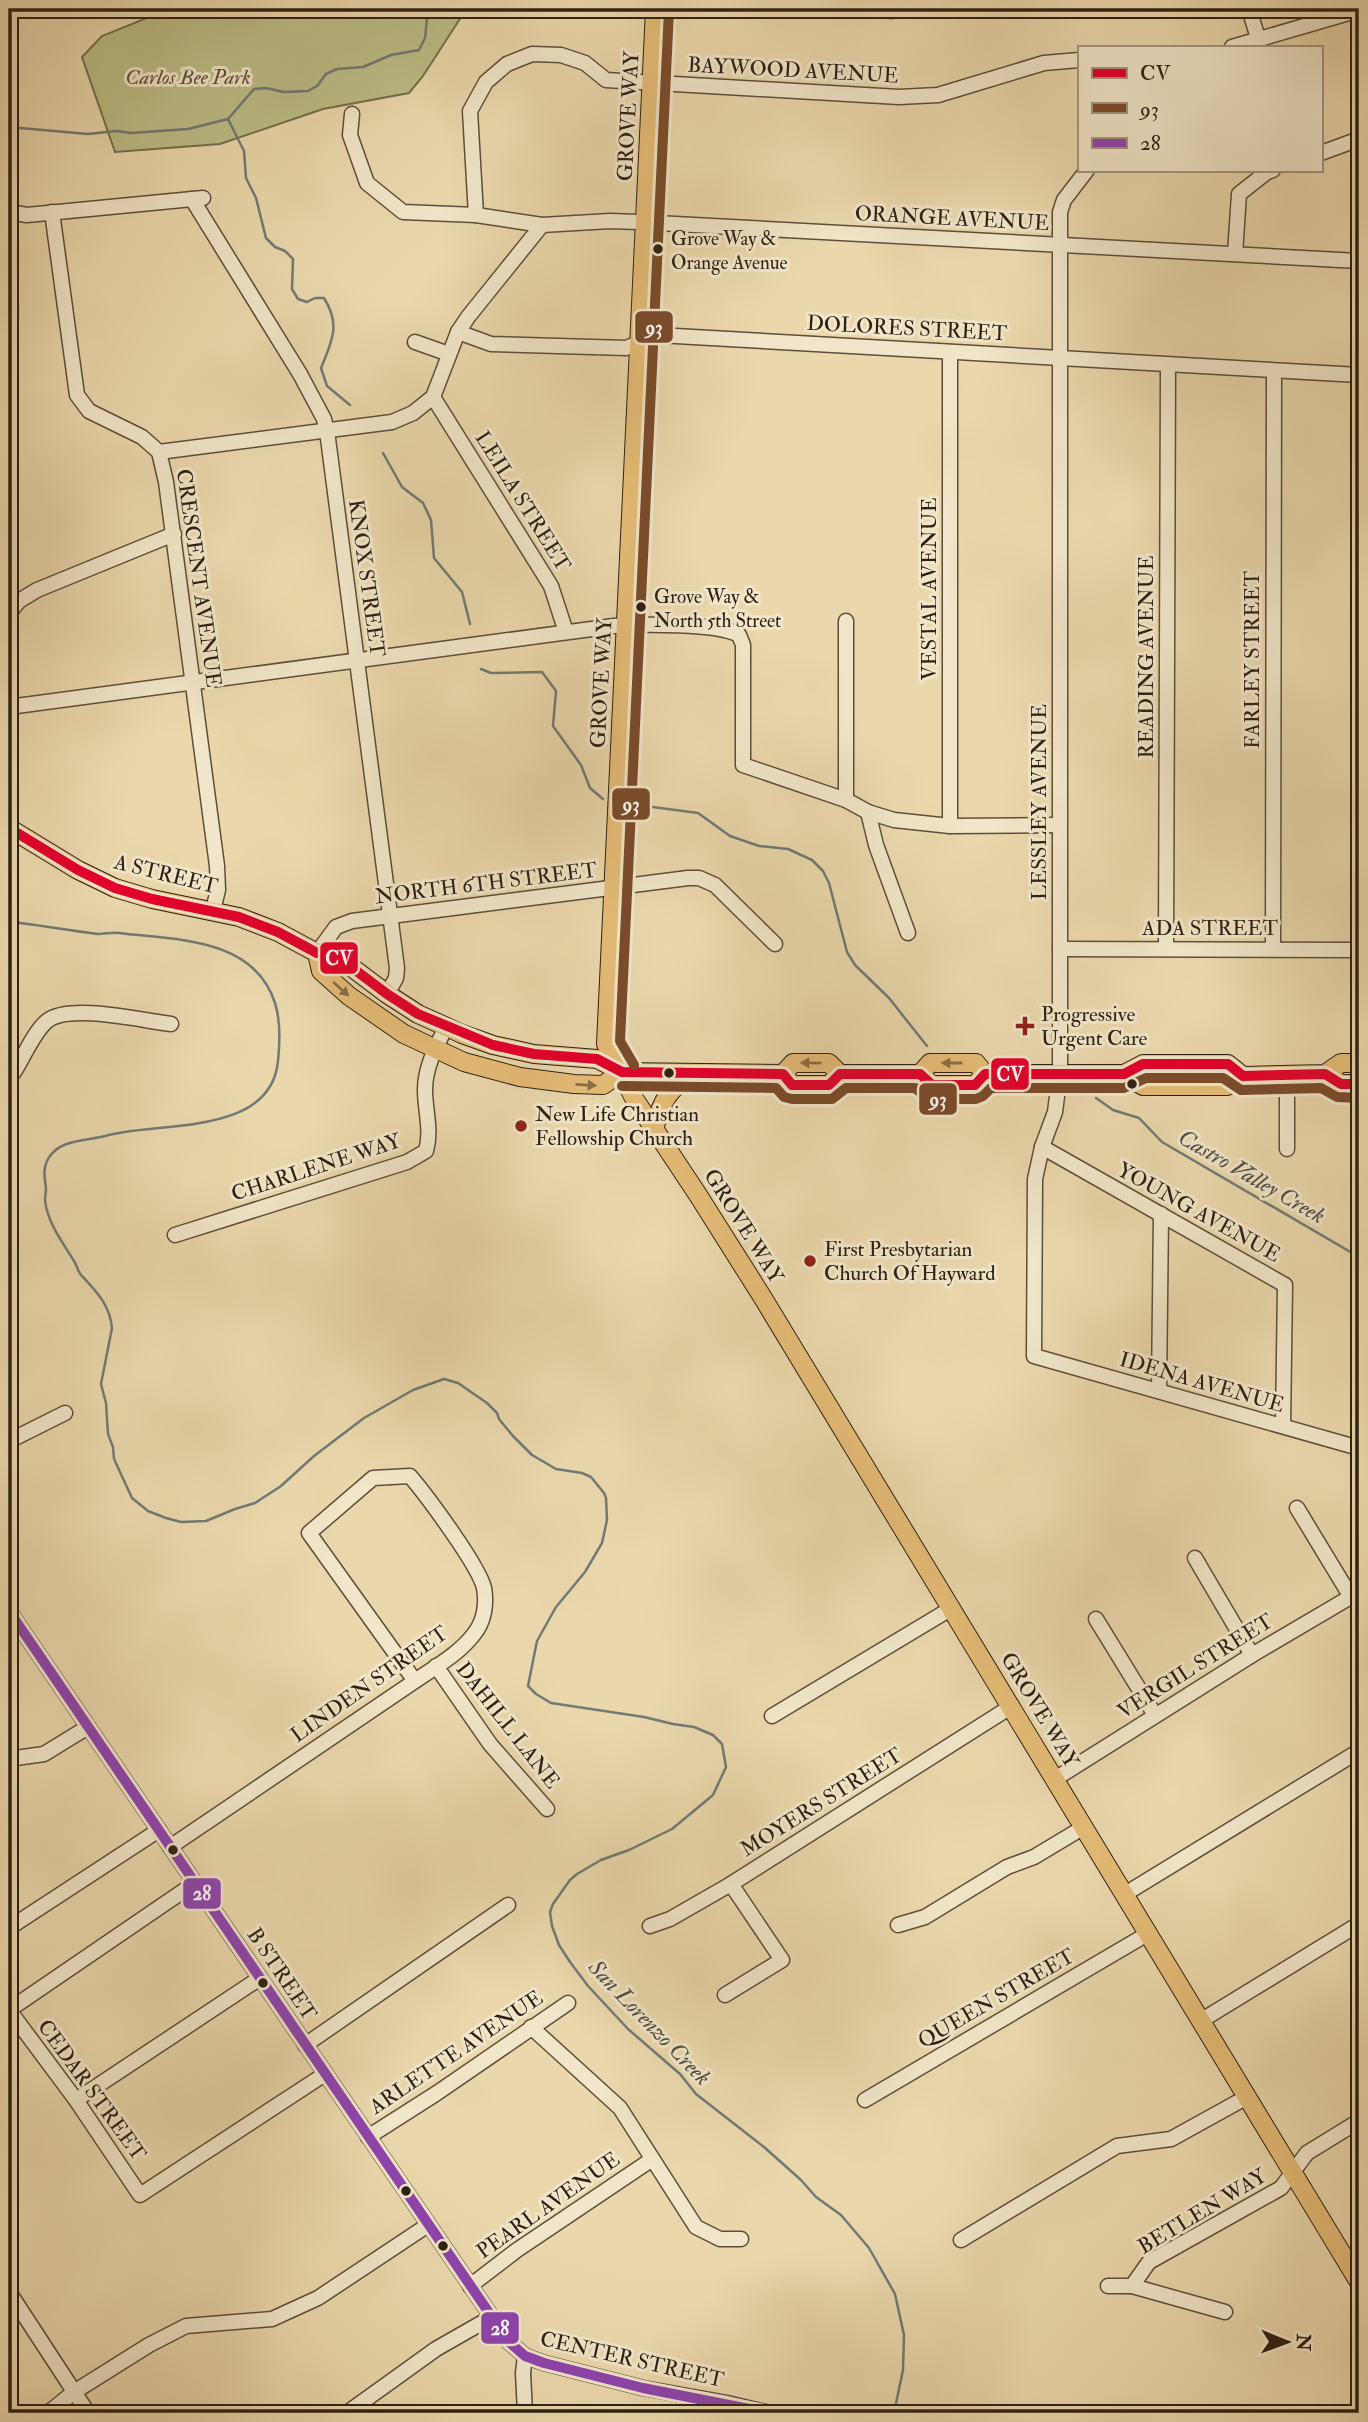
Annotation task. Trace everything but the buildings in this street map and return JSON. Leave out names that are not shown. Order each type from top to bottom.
[{"type":"main road","name":"GROVE WAY","points":[[655,9],[606,1044],[635,1100],[756,1288],[1359,2281]]},
{"type":"main road","name":"A STREET","points":[[9,828],[78,870],[115,888],[152,899],[214,910],[256,923],[317,953],[334,954],[387,994],[418,1014],[446,1027],[511,1049],[544,1055],[597,1059],[622,1072]]},
{"type":"main road","points":[[317,953],[321,971],[349,996],[389,1024],[435,1050],[487,1070],[546,1081],[603,1085],[622,1072],[783,1074],[793,1062],[829,1063],[840,1074],[920,1074],[930,1063],[976,1063],[985,1074],[1124,1074],[1143,1086],[1227,1086],[1243,1076],[1325,1074],[1341,1063],[1359,1063]]},
{"type":"main road","points":[[654,1129],[661,1105],[669,1092],[693,1073]]},
{"type":"main road","points":[[1325,1074],[1341,1084],[1359,1084]]},
{"type":"street","points":[[1249,9],[1258,38]]},
{"type":"street","points":[[1234,46],[1359,9]]},
{"type":"street","name":"BAYWOOD AVENUE","points":[[476,215],[470,111],[486,82],[507,64],[532,54],[561,55],[585,63],[606,80],[899,97],[938,95],[1044,63],[1078,60]]},
{"type":"street","name":"ORANGE AVENUE","points":[[352,114],[350,135],[367,183],[403,212],[476,215],[542,225],[646,222],[1359,261]]},
{"type":"street","points":[[1322,153],[1359,139]]},
{"type":"street","name":"LESSLEY AVENUE","points":[[1034,1356],[1035,1179],[1042,1147],[1055,1112],[1060,1073],[1060,212],[1064,200],[1085,172]]},
{"type":"street","points":[[1235,254],[1239,194],[1267,172]]},
{"type":"street","name":"KNOX STREET","points":[[52,212],[198,199],[324,419],[397,968],[396,978],[387,994]]},
{"type":"street","points":[[9,212],[27,215],[52,212]]},
{"type":"street","name":"CRESCENT AVENUE","points":[[52,212],[76,395],[89,411],[142,437],[159,452],[174,534],[217,866],[218,890],[214,910]]},
{"type":"street","points":[[159,452],[392,422],[413,412],[433,397],[458,332],[542,225]]},
{"type":"street","name":"DOLORES STREET","points":[[458,332],[491,344],[626,348],[658,334],[1359,375]]},
{"type":"street","points":[[415,342],[449,354]]},
{"type":"street","name":"VESTAL AVENUE","points":[[950,352],[950,826]]},
{"type":"street","name":"READING AVENUE","points":[[1166,949],[1168,365]]},
{"type":"street","name":"FARLEY STREET","points":[[1273,949],[1274,371]]},
{"type":"street","name":"LEILA STREET","points":[[433,397],[551,586],[566,632]]},
{"type":"street","points":[[9,613],[19,601],[37,590],[174,534]]},
{"type":"street","points":[[846,621],[846,800]]},
{"type":"street","points":[[9,707],[626,625],[723,628],[739,635],[743,645],[743,765],[846,800],[868,812],[894,820],[950,826],[1059,825]]},
{"type":"street","points":[[868,812],[876,845],[908,933]]},
{"type":"street","name":"NORTH 6TH STREET","points":[[317,953],[328,936],[343,923],[688,878],[707,880],[775,944]]},
{"type":"street","name":"ADA STREET","points":[[1060,949],[1359,950]]},
{"type":"street","points":[[9,1076],[47,1022],[59,1015],[79,1012],[171,1024]]},
{"type":"street","name":"CHARLENE WAY","points":[[175,1235],[407,1162],[426,1151],[430,1137],[425,1088],[429,1063],[446,1027]]},
{"type":"street","points":[[1287,1076],[1287,1149]]},
{"type":"street","name":"YOUNG AVENUE","points":[[1042,1147],[1285,1284],[1283,1426]]},
{"type":"street","points":[[1158,1391],[1161,1214]]},
{"type":"street","name":"IDENA AVENUE","points":[[1034,1356],[1359,1448]]},
{"type":"street","points":[[9,1441],[65,1413]]},
{"type":"street","name":"LINDEN STREET","points":[[170,1847],[415,1681],[460,1649],[476,1632],[485,1611],[484,1586],[475,1568],[410,1476],[373,1478],[309,1533],[415,1681]]},
{"type":"street","points":[[1297,1508],[1355,1594]]},
{"type":"street","points":[[1195,1558],[1252,1655]]},
{"type":"street","name":"VERGIL STREET","points":[[1055,1779],[1252,1655],[1355,1594]]},
{"type":"street","points":[[772,1716],[952,1608]]},
{"type":"street","name":"B STREET","points":[[9,1611],[470,2286],[509,2342],[526,2356]]},
{"type":"street","points":[[1096,1619],[1155,1715]]},
{"type":"street","name":"DAHILL LANE","points":[[436,1666],[490,1744],[547,1809]]},
{"type":"street","name":"MOYERS STREET","points":[[650,1926],[670,1919],[731,1884],[1012,1706]]},
{"type":"street","points":[[9,1759],[44,1754],[88,1727]]},
{"type":"street","points":[[1125,1894],[1359,1751]]},
{"type":"street","points":[[898,1925],[925,1917],[1007,1867],[1034,1857],[1084,1827]]},
{"type":"street","points":[[9,1928],[159,1830]]},
{"type":"street","points":[[9,2010],[195,1883]]},
{"type":"street","points":[[725,1995],[782,1960],[731,1884]]},
{"type":"street","points":[[305,2045],[508,1905]]},
{"type":"street","points":[[1202,2020],[1359,1924]]},
{"type":"street","name":"QUEEN STREET","points":[[865,2100],[1149,1933]]},
{"type":"street","points":[[76,2100],[260,1978]]},
{"type":"street","name":"ARLETTE AVENUE","points":[[368,2137],[568,2003]]},
{"type":"street","name":"CEDAR STREET","points":[[9,2010],[76,2100],[140,2195],[325,2074]]},
{"type":"street","points":[[531,2027],[620,2108],[696,2227],[720,2239],[741,2239]]},
{"type":"street","points":[[961,2240],[1117,2147],[1171,2139],[1247,2097]]},
{"type":"street","name":"BETLEN WAY","points":[[1132,2286],[1149,2262],[1281,2189],[1307,2153],[1359,2121]]},
{"type":"street","name":"PEARL AVENUE","points":[[470,2286],[517,2250],[651,2160]]},
{"type":"street","points":[[48,2413],[74,2392],[149,2345],[186,2326],[272,2319],[318,2298],[428,2225]]},
{"type":"street","points":[[1108,2286],[1132,2286],[1225,2312]]},
{"type":"street","points":[[9,2292],[88,2413]]},
{"type":"street","points":[[347,2413],[436,2349],[492,2317]]},
{"type":"street","points":[[525,2413],[523,2373],[526,2356]]},
{"type":"street","name":"CENTER STREET","points":[[526,2356],[643,2388],[770,2413]]},
{"type":"green space","name":"Carlos Bee Park","points":[[169,9],[469,9],[409,93],[323,109],[220,144],[115,152],[82,57],[102,36]]},
{"type":"waterway","points":[[228,119],[254,89],[308,91],[317,86],[326,74],[337,69],[363,67],[391,55],[419,50],[425,38],[428,9]]},
{"type":"waterway","points":[[713,9],[726,16],[760,10],[828,9]]},
{"type":"waterway","points":[[868,9],[891,18],[914,9]]},
{"type":"waterway","points":[[922,9],[933,9]]},
{"type":"waterway","name":"Castro Valley Creek","points":[[228,119],[244,151],[246,178],[256,198],[266,238],[293,259],[292,289],[298,299],[307,302],[324,298],[329,308],[333,333],[321,368],[327,386],[350,405]]},
{"type":"waterway","points":[[9,127],[88,134],[116,131],[131,133],[188,129],[228,119]]},
{"type":"waterway","name":"San Lorenzo Creek","points":[[9,269],[18,300],[15,339],[9,358]]},
{"type":"waterway","name":"Castro Valley Creek","points":[[383,453],[402,487],[423,503],[431,520],[434,558],[462,592],[470,624]]},
{"type":"waterway","name":"Castro Valley Creek","points":[[481,669],[491,673],[542,672],[556,691],[553,726],[581,765],[590,788],[603,799]]},
{"type":"waterway","name":"Castro Valley Creek","points":[[630,804],[698,813],[730,836],[759,846],[788,849],[812,860],[823,871],[829,883],[847,952],[855,965],[889,998],[927,1046]]},
{"type":"waterway","name":"San Lorenzo Creek","points":[[9,918],[20,923],[88,933],[164,938],[210,946],[250,965],[265,981],[277,1010],[280,1032],[278,1061],[271,1085],[255,1103],[234,1114],[208,1121],[66,1144],[53,1152],[45,1167],[45,1200],[52,1224],[80,1273],[101,1299],[111,1320],[112,1328],[101,1384],[114,1459],[132,1498],[148,1511],[181,1522],[206,1521],[255,1503],[281,1486],[314,1456],[364,1418],[413,1390],[444,1379],[458,1383],[487,1403],[532,1455],[556,1469],[591,1477],[604,1493],[607,1520],[602,1543],[585,1572],[556,1607],[537,1641],[528,1686],[551,1703],[694,1727],[713,1735],[722,1744],[726,1767],[713,1795],[672,1829],[601,1860],[570,1880],[553,1904],[550,1912],[552,1926],[559,1945],[570,1962],[628,2029],[680,2074],[696,2094],[764,2147],[816,2197],[841,2215],[869,2248],[895,2294],[904,2335],[903,2370],[894,2413]]},
{"type":"waterway","name":"Castro Valley Creek","points":[[1096,1098],[1113,1110],[1139,1118],[1162,1142],[1359,1257]]},
{"type":"transit line","name":"93","points":[[634,1065],[620,1041],[669,10]]},
{"type":"transit line","name":"CV","points":[[9,828],[78,870],[115,888],[152,899],[239,917],[278,932],[317,953],[334,954],[418,1014],[493,1045],[534,1054],[597,1059],[622,1072],[783,1074],[792,1085],[829,1085],[840,1074],[920,1074],[932,1085],[975,1085],[985,1074],[1124,1074],[1143,1064],[1228,1064],[1243,1076],[1325,1074],[1341,1084],[1359,1084]]},
{"type":"transit line","name":"93","points":[[622,1086],[776,1088],[784,1097],[792,1099],[832,1099],[846,1088],[915,1088],[929,1099],[976,1099],[991,1088],[1124,1088],[1146,1078],[1223,1078],[1241,1090],[1321,1088],[1337,1097],[1359,1098]]},
{"type":"transit line","name":"28","points":[[9,1611],[509,2342],[525,2356],[544,2363],[643,2388],[770,2413]]},
{"type":"place","name":"Grove Way & Orange Avenue","points":[[658,249]]},
{"type":"place","name":"Grove Way & North 5th Street","points":[[641,607]]},
{"type":"place","name":"Progressive Urgent Care","points":[[1025,1026]]},
{"type":"place","name":"New Life Christian Fellowship Church","points":[[521,1126]]},
{"type":"place","name":"First Presbytarian Church Of Hayward","points":[[810,1261]]}]
